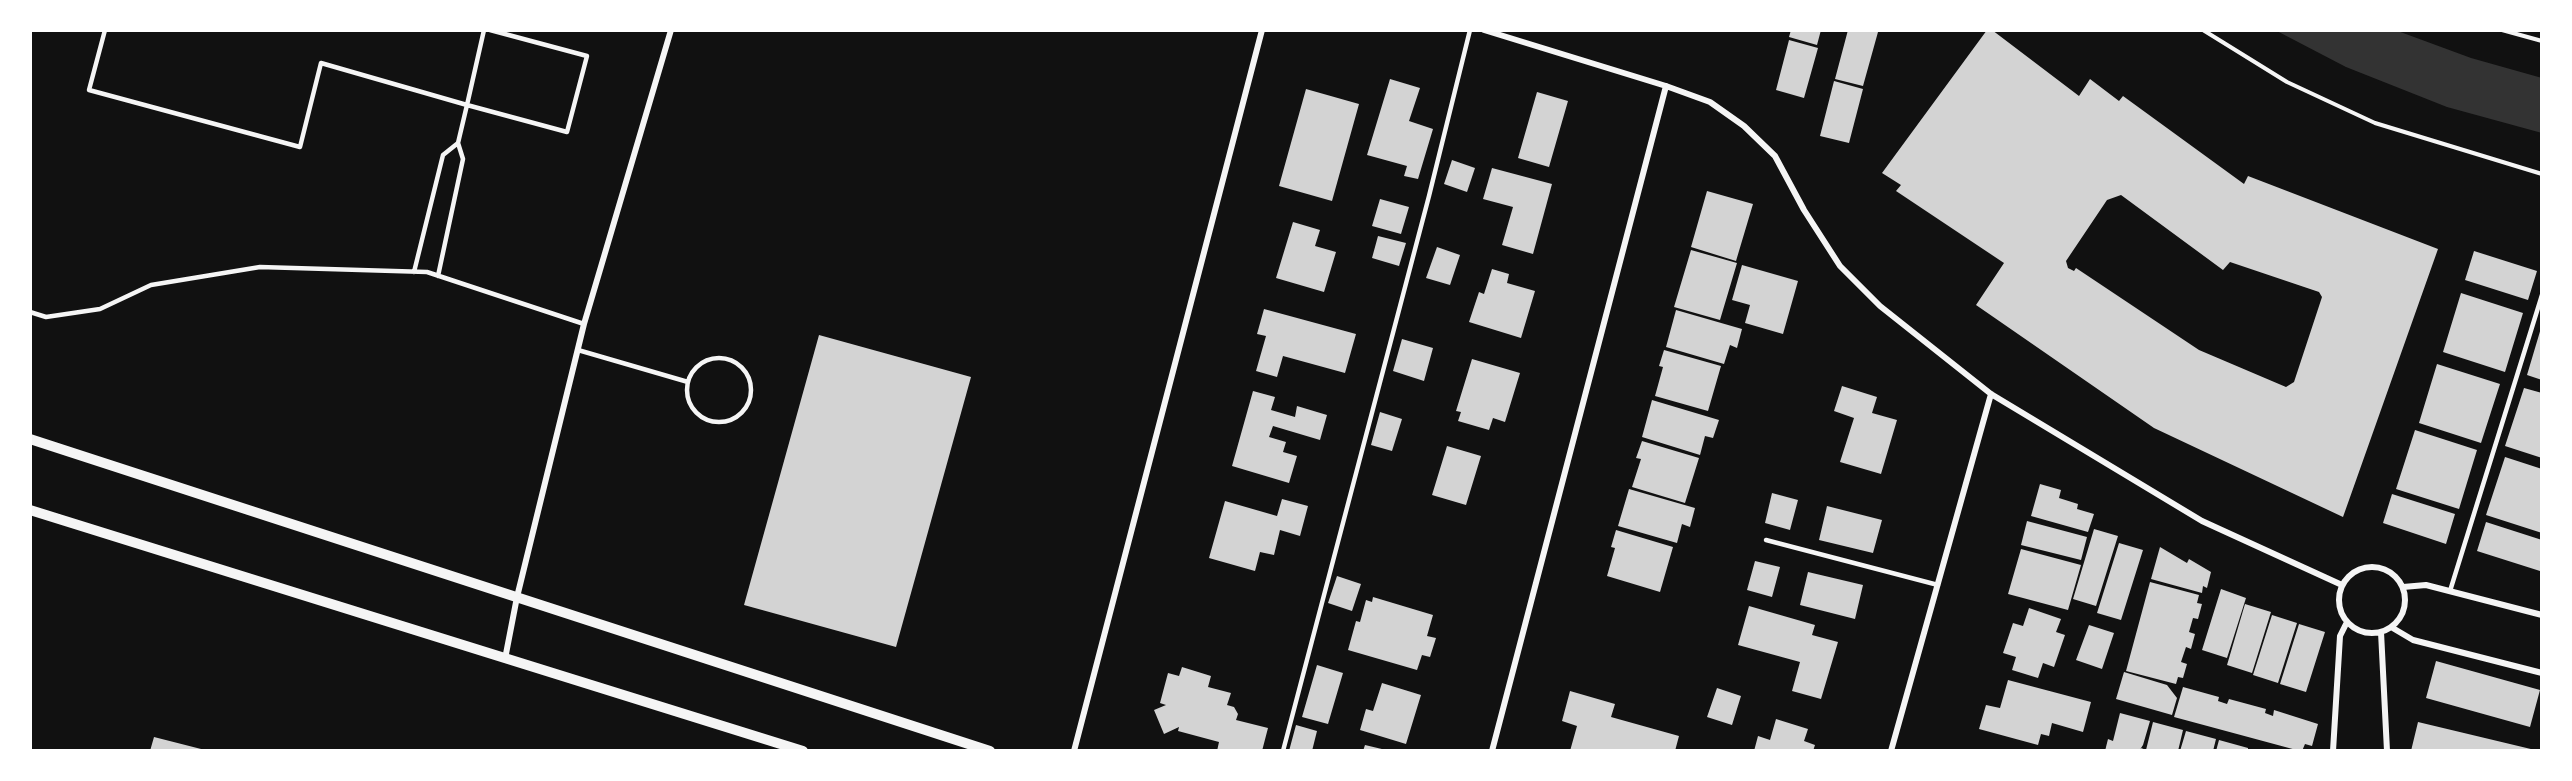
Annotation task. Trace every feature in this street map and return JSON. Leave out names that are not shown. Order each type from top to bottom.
[{"type":"street","points":[[505,659],[517,597],[584,324],[671,30]]},
{"type":"street","points":[[1074,751],[1263,30]]},
{"type":"street","points":[[1484,30],[1666,86],[1710,102],[1744,126],[1775,156],[1804,210],[1840,266],[1880,306],[1991,394],[2202,521],[2342,585]]},
{"type":"street","points":[[1492,751],[1666,86]]},
{"type":"street","points":[[1891,751],[1991,394]]},
{"type":"street","points":[[30,439],[990,751]]},
{"type":"street","points":[[30,510],[803,751]]},
{"type":"street","points":[[2378,567],[2397,578],[2403,587],[2404,609],[2391,627],[2381,632],[2362,632],[2347,622],[2339,604],[2342,585],[2357,570],[2378,567]]},
{"type":"street","points":[[2403,587],[2426,585],[2542,615]]},
{"type":"street","points":[[2333,751],[2340,636],[2347,622]]},
{"type":"street","points":[[2391,627],[2413,640],[2542,673]]},
{"type":"street","points":[[2381,632],[2387,751]]},
{"type":"lane","points":[[105,30],[89,90],[300,147],[321,63],[567,132],[587,56],[490,30]]},
{"type":"lane","points":[[438,276],[463,159],[458,143],[484,30]]},
{"type":"lane","points":[[1283,751],[1426,207],[1470,30]]},
{"type":"lane","points":[[414,272],[443,155],[458,143]]},
{"type":"lane","points":[[30,312],[46,317],[100,309],[151,285],[260,267],[414,272],[438,276],[584,324]]},
{"type":"lane","points":[[2450,591],[2542,295]]},
{"type":"lane","points":[[578,350],[688,382]]},
{"type":"lane","points":[[720,357],[740,365],[748,373],[751,395],[748,405],[733,419],[713,421],[695,411],[687,392],[688,382],[700,364],[720,357]]},
{"type":"lane","points":[[1766,540],[1938,585]]},
{"type":"path","points":[[2203,30],[2287,82],[2375,123],[2542,174]]},
{"type":"path","points":[[2502,30],[2542,41]]},
{"type":"shaded area","points":[[2275,30],[2395,30],[2471,58],[2542,78],[2542,133],[2447,107],[2346,67]]},
{"type":"building","points":[[1791,30],[1821,30],[1817,45],[1789,37]]},
{"type":"building","points":[[1848,30],[1878,32],[1863,86],[1835,79]]},
{"type":"building","points":[[1987,30],[1992,30],[2079,96],[2090,79],[2119,101],[2123,96],[2244,184],[2248,176],[2438,249],[2343,517],[2154,428],[1976,305],[2004,263],[1896,191],[1901,185],[1882,173]],"holes":[[[2121,195],[2223,270],[2230,262],[2319,292],[2322,297],[2294,382],[2286,387],[2199,350],[2076,268],[2074,271],[2068,268],[2066,261],[2107,200]]]},
{"type":"building","points":[[1789,40],[1818,48],[1804,98],[1776,90]]},
{"type":"building","points":[[1390,79],[1420,88],[1409,121],[1433,129],[1418,179],[1404,176],[1407,166],[1367,155]]},
{"type":"building","points":[[1834,81],[1863,89],[1849,143],[1820,136]]},
{"type":"building","points":[[1306,89],[1359,104],[1332,201],[1279,186]]},
{"type":"building","points":[[1537,92],[1568,101],[1549,167],[1518,158]]},
{"type":"building","points":[[1452,160],[1475,168],[1467,192],[1444,184]]},
{"type":"building","points":[[1492,168],[1552,184],[1533,254],[1502,245],[1513,207],[1483,199]]},
{"type":"building","points":[[1707,191],[1753,204],[1736,261],[1691,247]]},
{"type":"building","points":[[1380,199],[1409,207],[1401,234],[1372,226]]},
{"type":"building","points":[[1293,222],[1320,230],[1315,246],[1336,252],[1324,292],[1276,278]]},
{"type":"building","points":[[1378,236],[1406,243],[1399,266],[1372,258]]},
{"type":"building","points":[[1437,247],[1460,255],[1450,285],[1426,278]]},
{"type":"building","points":[[1691,250],[1737,263],[1720,320],[1674,307]]},
{"type":"building","points":[[2474,251],[2537,271],[2528,300],[2465,280]]},
{"type":"building","points":[[1742,265],[1798,281],[1783,334],[1745,323],[1750,305],[1732,300]]},
{"type":"building","points":[[1492,269],[1509,274],[1507,283],[1535,291],[1521,338],[1469,322],[1479,292],[1484,294]]},
{"type":"building","points":[[2461,293],[2523,313],[2505,372],[2443,352]]},
{"type":"building","points":[[1264,309],[1356,334],[1345,373],[1283,356],[1277,377],[1256,371],[1266,336],[1257,334]]},
{"type":"building","points":[[1676,310],[1742,329],[1737,348],[1730,345],[1724,364],[1666,347]]},
{"type":"building","points":[[2542,328],[2542,380],[2527,375]]},
{"type":"building","points":[[819,335],[971,377],[896,647],[744,605]]},
{"type":"building","points":[[1402,339],[1433,348],[1424,381],[1393,371]]},
{"type":"building","points":[[1664,350],[1721,366],[1708,411],[1655,396],[1663,367],[1659,366]]},
{"type":"building","points":[[1472,359],[1520,373],[1505,422],[1493,418],[1489,430],[1458,421],[1461,412],[1456,411]]},
{"type":"building","points":[[2437,364],[2500,384],[2481,443],[2419,423]]},
{"type":"building","points":[[1842,386],[1877,397],[1872,413],[1897,420],[1881,474],[1840,462],[1854,418],[1834,411]]},
{"type":"building","points":[[2524,388],[2542,393],[2542,458],[2505,446]]},
{"type":"building","points":[[1253,391],[1275,397],[1271,410],[1295,417],[1297,406],[1327,415],[1320,440],[1273,426],[1269,437],[1286,442],[1283,452],[1297,456],[1289,483],[1232,466]]},
{"type":"building","points":[[1652,400],[1719,420],[1713,438],[1705,436],[1700,455],[1642,437]]},
{"type":"building","points":[[1380,412],[1402,419],[1392,451],[1371,445]]},
{"type":"building","points":[[2415,430],[2477,450],[2459,509],[2396,489]]},
{"type":"building","points":[[1642,441],[1699,458],[1685,503],[1632,487],[1641,459],[1636,458]]},
{"type":"building","points":[[1447,446],[1481,456],[1466,505],[1432,495]]},
{"type":"building","points":[[2505,457],[2542,469],[2542,533],[2486,515]]},
{"type":"building","points":[[2040,484],[2061,490],[2059,498],[2078,504],[2077,509],[2094,514],[2088,532],[2031,516]]},
{"type":"building","points":[[1629,489],[1695,508],[1690,527],[1682,524],[1677,543],[1618,526]]},
{"type":"building","points":[[1772,493],[1798,500],[1790,530],[1765,523]]},
{"type":"building","points":[[2392,494],[2455,514],[2446,544],[2383,523]]},
{"type":"building","points":[[1282,499],[1308,506],[1300,536],[1280,530],[1274,555],[1260,552],[1255,571],[1209,558],[1225,501],[1277,516]]},
{"type":"building","points":[[1827,506],[1882,520],[1873,553],[1819,540]]},
{"type":"building","points":[[2027,521],[2087,537],[2081,560],[2021,545]]},
{"type":"building","points":[[2486,522],[2542,540],[2540,571],[2477,551]]},
{"type":"building","points":[[2094,529],[2118,536],[2096,606],[2073,599]]},
{"type":"building","points":[[1616,530],[1673,547],[1660,592],[1607,576],[1615,548],[1611,547]]},
{"type":"building","points":[[2119,543],[2143,550],[2121,620],[2097,613]]},
{"type":"building","points":[[2160,547],[2187,563],[2189,559],[2211,572],[2207,588],[2203,586],[2202,593],[2151,579]]},
{"type":"building","points":[[2021,549],[2081,565],[2068,610],[2008,594]]},
{"type":"building","points":[[1755,561],[1780,567],[1772,597],[1747,590]]},
{"type":"building","points":[[1808,572],[1863,585],[1855,619],[1800,605]]},
{"type":"building","points":[[1337,576],[1361,584],[1352,611],[1328,603]]},
{"type":"building","points":[[2150,582],[2199,595],[2197,603],[2202,604],[2198,619],[2193,618],[2189,632],[2195,634],[2191,649],[2186,647],[2181,662],[2187,664],[2183,678],[2178,677],[2176,684],[2126,671]]},
{"type":"building","points":[[2221,589],[2246,598],[2227,658],[2202,650]]},
{"type":"building","points":[[1373,597],[1433,615],[1427,636],[1436,638],[1430,657],[1422,655],[1417,670],[1348,650],[1356,621],[1360,622],[1366,600],[1372,602]]},
{"type":"building","points":[[2245,604],[2271,612],[2252,673],[2227,665]]},
{"type":"building","points":[[1749,606],[1815,625],[1812,635],[1838,642],[1821,699],[1792,691],[1800,662],[1738,645]]},
{"type":"building","points":[[2029,608],[2061,619],[2056,632],[2065,635],[2054,667],[2043,663],[2038,678],[2012,670],[2016,657],[2003,653],[2013,623],[2023,626]]},
{"type":"building","points":[[2272,615],[2297,623],[2278,683],[2253,675]]},
{"type":"building","points":[[2299,624],[2325,632],[2306,692],[2280,684]]},
{"type":"building","points":[[2089,625],[2114,633],[2102,669],[2076,660]]},
{"type":"building","points":[[2436,661],[2540,690],[2530,727],[2426,698]]},
{"type":"building","points":[[1317,665],[1343,673],[1328,724],[1302,717]]},
{"type":"building","points":[[1182,667],[1211,676],[1208,687],[1231,693],[1227,705],[1234,707],[1238,714],[1236,720],[1268,728],[1262,751],[1217,751],[1219,742],[1178,731],[1179,727],[1164,734],[1154,710],[1166,705],[1160,703],[1168,673],[1179,676]]},
{"type":"building","points":[[2124,672],[2167,685],[2177,698],[2172,715],[2116,699]]},
{"type":"building","points":[[2008,680],[2091,702],[2083,732],[2052,723],[2049,736],[2041,734],[2038,745],[1979,729],[1986,705],[2000,708]]},
{"type":"building","points":[[1382,683],[1421,695],[1406,744],[1360,730],[1366,709],[1373,711]]},
{"type":"building","points":[[2183,687],[2219,697],[2218,701],[2227,704],[2229,699],[2266,709],[2265,713],[2273,716],[2274,710],[2318,724],[2312,746],[2305,744],[2300,751],[2174,717]]},
{"type":"building","points":[[1717,688],[1741,696],[1732,725],[1707,717]]},
{"type":"building","points":[[1570,691],[1615,704],[1611,717],[1679,736],[1675,751],[1570,751],[1577,726],[1562,721]]},
{"type":"building","points":[[2120,713],[2150,721],[2139,751],[2105,751],[2108,739],[2113,741]]},
{"type":"building","points":[[1776,719],[1808,729],[1804,741],[1815,745],[1813,751],[1754,751],[1758,736],[1770,740]]},
{"type":"building","points":[[2153,722],[2183,730],[2178,751],[2140,751],[2141,748],[2146,750]]},
{"type":"building","points":[[2418,722],[2535,750],[2535,751],[2411,751]]},
{"type":"building","points":[[1296,725],[1317,731],[1312,751],[1289,751]]},
{"type":"building","points":[[2186,731],[2216,739],[2213,751],[2180,751]]},
{"type":"building","points":[[154,737],[205,750],[205,751],[150,751]]},
{"type":"building","points":[[2219,740],[2248,748],[2248,751],[2216,751]]},
{"type":"building","points":[[1365,745],[1386,750],[1386,751],[1363,751]]}]
